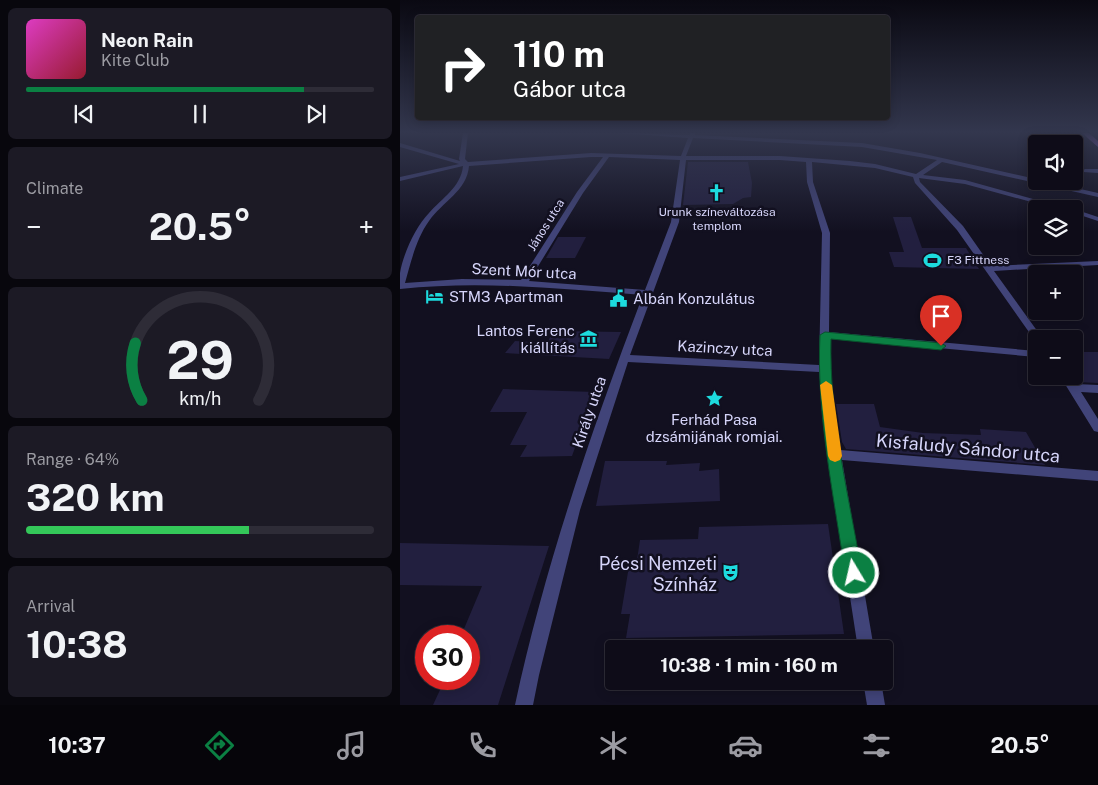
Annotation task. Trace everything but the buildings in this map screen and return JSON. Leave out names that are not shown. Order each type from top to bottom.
[{"type":"street","points":[[400,179],[458,166]]},
{"type":"street","points":[[400,286],[421,228],[462,179],[466,172],[466,166]]},
{"type":"street","name":"János utca","points":[[524,282],[580,192],[600,166]]},
{"type":"street","name":"Király utca","points":[[524,705],[573,510],[647,293],[675,222],[682,166]]},
{"type":"street","points":[[809,166],[810,182],[826,233],[824,369],[834,454],[865,640]]},
{"type":"street","points":[[874,166],[916,176],[965,182],[1032,200]]},
{"type":"street","points":[[916,176],[932,166]]},
{"type":"street","points":[[968,166],[1028,179]]},
{"type":"street","points":[[1083,171],[1098,170]]},
{"type":"street","points":[[916,176],[917,182],[960,228],[1032,330]]},
{"type":"street","points":[[1076,190],[1098,195]]},
{"type":"street","points":[[1083,214],[1098,219]]},
{"type":"street","points":[[989,269],[1098,263]]},
{"type":"street","name":"Szent Mór utca","points":[[400,286],[452,281],[524,282],[647,293]]},
{"type":"street","points":[[825,335],[1028,353]]},
{"type":"street","name":"Kazinczy utca","points":[[624,358],[824,369]]},
{"type":"street","points":[[1071,385],[1098,428]]},
{"type":"street","points":[[1073,388],[1098,389]]},
{"type":"street","name":"Kisfaludy Sándor utca","points":[[834,454],[1098,476]]},
{"type":"street","points":[[874,690],[876,705]]},
{"type":"slow traffic","points":[[826,385],[835,456]]},
{"type":"place","name":"Urunk színeváltozása templom","points":[[717,193]]},
{"type":"place","name":"F3 Fittness","points":[[933,260]]},
{"type":"place","name":"STM3 Apartman","points":[[435,296]]},
{"type":"place","name":"Albán Konzulátus","points":[[619,298]]},
{"type":"place","name":"Lantos Ferenc kiállítás","points":[[589,339]]},
{"type":"place","name":"Ferhád Pasa dzsámijának romjai.","points":[[714,398]]},
{"type":"place","name":"Pécsi Nemzeti Színház","points":[[731,573]]},
{"type":"route","points":[[854,573],[834,451],[824,369],[825,335],[941,346]]}]
